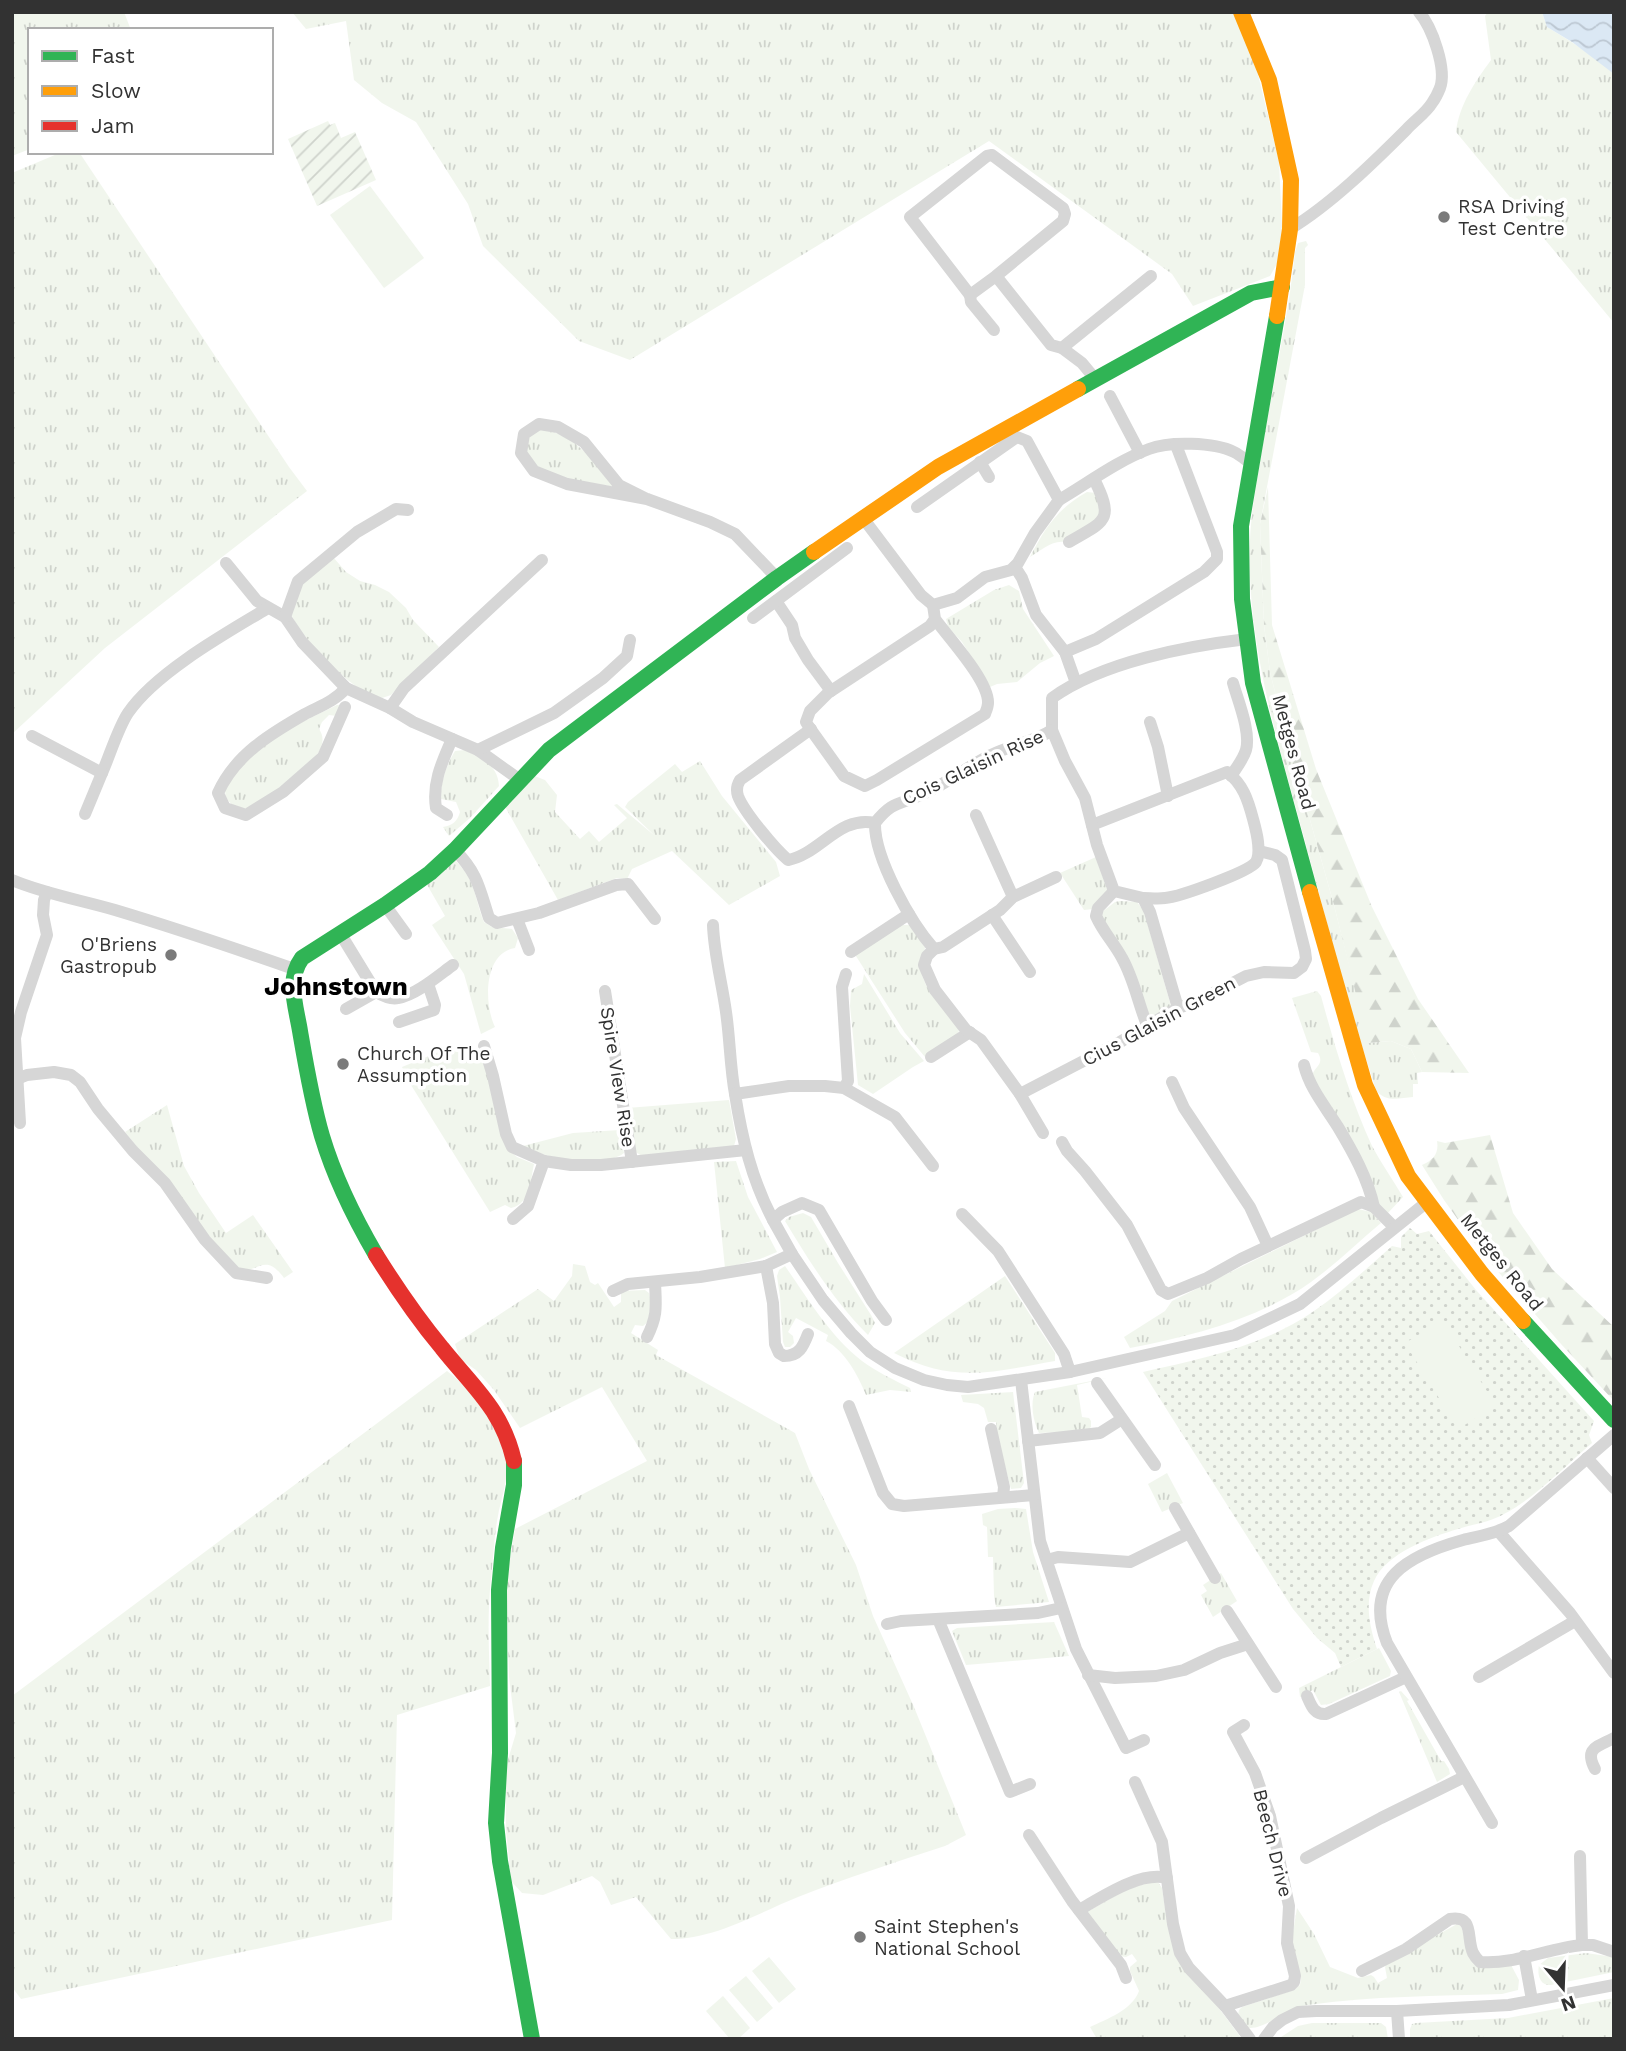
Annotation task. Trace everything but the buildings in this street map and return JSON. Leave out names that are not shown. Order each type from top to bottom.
[{"type":"street","name":"Metges Road","points":[[1241,12],[1269,80],[1291,180],[1290,229],[1282,287],[1241,526],[1242,600],[1253,683],[1365,1085],[1408,1176],[1482,1274],[1614,1420]]},
{"type":"street","points":[[1290,229],[1310,217],[1387,148],[1432,103],[1441,85],[1442,66],[1419,12]]},
{"type":"street","points":[[970,296],[1063,221],[1065,214],[1063,208],[992,155],[987,156],[910,217],[994,330]]},
{"type":"street","points":[[996,276],[1051,345],[1062,348],[1082,363],[1096,380]]},
{"type":"street","points":[[1062,348],[1152,276]]},
{"type":"street","points":[[532,2039],[500,1861],[496,1823],[500,1741],[499,1590],[503,1541],[514,1485],[512,1451],[495,1412],[407,1304],[374,1252],[349,1203],[323,1139],[311,1094],[293,989],[294,969],[302,958],[430,873],[549,750],[778,578],[863,518],[938,467],[1251,293],[1282,287]]},
{"type":"street","points":[[1110,396],[1140,453]]},
{"type":"street","points":[[647,499],[566,484],[534,471],[521,453],[524,435],[539,424],[558,427],[584,442],[619,485],[735,534],[778,578]]},
{"type":"street","points":[[917,507],[1017,437],[1027,441],[1059,500]]},
{"type":"street","points":[[933,605],[957,598],[985,577],[1011,570],[1059,500],[1151,448],[1210,444],[1233,451],[1252,464]]},
{"type":"street","points":[[1065,652],[1096,639],[1204,572],[1217,559],[1217,552],[1176,445]]},
{"type":"street","points":[[980,462],[989,477]]},
{"type":"street","points":[[1069,542],[1104,519],[1106,509],[1094,479]]},
{"type":"street","points":[[285,617],[298,580],[357,533],[396,509],[408,510]]},
{"type":"street","points":[[863,518],[921,595],[933,605],[935,619],[958,646],[983,687],[988,702],[985,714],[865,786],[844,776],[806,722],[810,712],[831,691],[920,633],[935,619]]},
{"type":"street","points":[[753,618],[847,548]]},
{"type":"street","points":[[390,708],[404,688],[542,560]]},
{"type":"street","points":[[226,563],[257,601],[285,617],[302,642],[346,688],[413,722],[478,750],[520,780]]},
{"type":"street","points":[[1015,567],[1023,578],[1037,615],[1065,652],[1076,683]]},
{"type":"street","points":[[776,601],[793,626],[795,638],[808,660],[831,691]]},
{"type":"street","points":[[85,814],[128,713],[153,686],[198,652],[268,608]]},
{"type":"street","points":[[1114,891],[1103,864],[1085,798],[1052,730],[1052,698],[1076,683],[1114,668],[1186,648],[1247,639]]},
{"type":"street","points":[[478,750],[554,713],[627,656],[630,640]]},
{"type":"street","points":[[1231,776],[1246,749],[1247,739],[1233,683]]},
{"type":"street","points":[[345,708],[323,757],[284,792],[246,815],[225,808],[218,793],[226,776],[255,745],[338,697],[346,688]]},
{"type":"street","points":[[1150,722],[1168,796]]},
{"type":"street","points":[[811,729],[740,780],[737,786],[739,798],[775,850],[788,860],[798,858],[856,822],[875,824],[874,837],[892,880],[909,914],[934,949]]},
{"type":"street","name":"Cois Glaisin Rise","points":[[875,824],[892,805],[927,793],[965,768],[1018,743],[1044,736],[1052,730]]},
{"type":"street","points":[[32,736],[102,773]]},
{"type":"street","points":[[447,815],[436,808],[434,795],[440,768],[452,739]]},
{"type":"street","points":[[1092,825],[1227,772],[1237,780],[1248,800],[1259,851],[1256,861],[1250,867],[1230,877],[1167,898],[1143,898],[1114,891]]},
{"type":"street","points":[[976,815],[1013,897]]},
{"type":"street","points":[[455,850],[477,878],[489,918],[496,923],[517,919],[616,885],[628,884],[655,919]]},
{"type":"street","name":"Cius Glaisin Green","points":[[1020,1094],[1119,1042],[1178,1007],[1198,1001],[1246,976],[1264,972],[1294,973],[1302,967],[1306,959],[1305,951],[1282,860],[1275,855],[1259,851]]},
{"type":"street","points":[[1043,1133],[1020,1094],[981,1040],[950,1011],[928,978],[924,965],[927,956],[934,949],[943,947],[1000,910],[1013,897],[1056,877]]},
{"type":"street","points":[[12,880],[206,937],[294,969]]},
{"type":"street","points":[[1114,891],[1098,908],[1096,916],[1122,957],[1135,986],[1147,1025]]},
{"type":"street","points":[[20,1123],[13,1038],[47,935],[43,915],[47,892]]},
{"type":"street","points":[[1143,898],[1150,912],[1178,1007]]},
{"type":"street","points":[[384,905],[405,934]]},
{"type":"street","points":[[851,952],[909,914]]},
{"type":"street","points":[[992,915],[1030,972]]},
{"type":"street","points":[[517,919],[529,950]]},
{"type":"street","points":[[713,925],[735,1094],[750,1167],[764,1203],[792,1254],[844,1326],[870,1352],[895,1368],[924,1380],[957,1387],[1021,1380],[1070,1372],[1235,1335],[1300,1304],[1427,1202]]},
{"type":"street","points":[[340,933],[376,992],[385,997],[398,999],[428,984],[453,965]]},
{"type":"street","points":[[844,1088],[848,1081],[842,987],[846,974]]},
{"type":"street","points":[[399,1022],[434,1010],[428,984]]},
{"type":"street","name":"Spire View Rise","points":[[605,991],[632,1162]]},
{"type":"street","points":[[345,1009],[376,992]]},
{"type":"street","points":[[931,1057],[970,1032]]},
{"type":"street","points":[[484,1046],[506,1134],[512,1147],[544,1161],[571,1165],[601,1165],[746,1150]]},
{"type":"street","points":[[1304,1065],[1309,1082],[1361,1168],[1374,1207]]},
{"type":"street","points":[[17,1079],[54,1072],[71,1075],[80,1082],[98,1109],[133,1151],[165,1183],[205,1240],[236,1273],[267,1278]]},
{"type":"street","points":[[1172,1082],[1185,1108],[1250,1207],[1268,1246]]},
{"type":"street","points":[[735,1094],[789,1086],[844,1088],[895,1117],[933,1166]]},
{"type":"street","points":[[1062,1142],[1126,1225],[1156,1282],[1161,1290],[1168,1294],[1207,1278],[1361,1202],[1374,1207],[1394,1227]]},
{"type":"street","points":[[513,1219],[528,1206],[544,1161]]},
{"type":"street","points":[[773,1220],[782,1212],[802,1203],[819,1210],[886,1320]]},
{"type":"street","points":[[962,1214],[998,1251],[1064,1354],[1070,1372]]},
{"type":"street","points":[[613,1291],[628,1284],[730,1273],[766,1266],[792,1254]]},
{"type":"street","points":[[766,1266],[773,1301],[776,1349],[784,1356],[794,1354],[803,1346],[808,1334]]},
{"type":"street","points":[[647,1337],[657,1309],[655,1282]]},
{"type":"street","points":[[1021,1380],[1040,1541],[1062,1608],[1088,1675],[1126,1748],[1144,1740]]},
{"type":"street","points":[[1097,1383],[1155,1465]]},
{"type":"street","points":[[849,1406],[883,1493],[892,1504],[904,1506],[1034,1494]]},
{"type":"street","points":[[1028,1441],[1100,1433],[1122,1419]]},
{"type":"street","points":[[990,1429],[1004,1487],[1003,1497]]},
{"type":"street","points":[[1492,1824],[1406,1677],[1383,1632],[1379,1609],[1384,1588],[1398,1569],[1420,1555],[1463,1540],[1499,1532],[1519,1518],[1614,1435]]},
{"type":"street","points":[[1587,1458],[1614,1488]]},
{"type":"street","points":[[1175,1508],[1215,1578]]},
{"type":"street","points":[[1499,1532],[1575,1621],[1614,1673]]},
{"type":"street","points":[[1047,1560],[1058,1557],[1130,1562],[1189,1533]]},
{"type":"street","points":[[887,1624],[1038,1613],[1062,1608]]},
{"type":"street","points":[[1227,1611],[1276,1687]]},
{"type":"street","points":[[938,1619],[1010,1792],[1030,1784]]},
{"type":"street","points":[[1479,1677],[1575,1621]]},
{"type":"street","points":[[1088,1675],[1115,1678],[1156,1676],[1184,1670],[1220,1653],[1248,1644]]},
{"type":"street","points":[[1307,1696],[1314,1710],[1326,1714],[1406,1677]]},
{"type":"street","name":"Beech Drive","points":[[1225,2006],[1291,1985],[1295,1976],[1287,1943],[1289,1906],[1270,1816],[1255,1773],[1233,1732],[1244,1725]]},
{"type":"street","points":[[1595,1769],[1590,1753],[1594,1748],[1614,1738]]},
{"type":"street","points":[[1306,1858],[1464,1777]]},
{"type":"street","points":[[1135,1782],[1162,1842],[1173,1924],[1180,1953],[1189,1968],[1225,2006],[1250,2039]]},
{"type":"street","points":[[1029,1835],[1079,1910],[1126,1962],[1126,1978]]},
{"type":"street","points":[[1580,1856],[1582,1945]]},
{"type":"street","points":[[1079,1910],[1139,1880],[1152,1876],[1167,1878]]},
{"type":"street","points":[[1372,1971],[1450,1919],[1458,1918],[1464,1921],[1468,1928],[1471,1949],[1480,1962],[1582,1945],[1593,1945],[1614,1952]]},
{"type":"street","points":[[1524,1956],[1532,2000]]},
{"type":"street","points":[[1264,2039],[1273,2027],[1298,2012],[1397,2011],[1509,2005],[1614,1985]]},
{"type":"street","points":[[1397,2011],[1399,2039]]},
{"type":"green space","points":[[12,12],[124,12],[130,28],[28,28],[28,150],[12,156]]},
{"type":"green space","points":[[292,12],[1234,12],[1255,62],[1279,161],[1282,227],[1278,262],[1270,276],[1193,306],[1172,274],[989,141],[630,360],[579,341],[483,246],[468,204],[416,122],[382,103],[354,80],[346,21],[306,29]]},
{"type":"green space","points":[[1488,12],[1542,12],[1547,27],[1590,54],[1614,74],[1614,323],[1456,132],[1464,103],[1491,60],[1485,16]]},
{"type":"green space","points":[[328,121],[330,125],[335,123],[341,138],[355,132],[376,180],[317,206],[288,139]]},
{"type":"green space","points":[[57,154],[80,154],[307,491],[105,648],[12,734],[12,173]]},
{"type":"green space","points":[[370,186],[424,258],[384,288],[330,215]]},
{"type":"green space","points":[[1306,241],[1305,285],[1260,524],[1264,625],[1270,672],[1283,724],[1334,905],[1369,1043],[1391,1041],[1411,1049],[1422,1072],[1417,1073],[1418,1084],[1413,1084],[1413,1097],[1398,1099],[1384,1097],[1376,1090],[1357,1028],[1275,729],[1253,617],[1250,578],[1251,520],[1295,252],[1298,243]]},
{"type":"green space","points":[[540,429],[564,436],[574,443],[616,487],[567,480],[536,466],[525,450],[527,439]]},
{"type":"green space","points":[[1268,487],[1272,625],[1316,769],[1372,907],[1418,999],[1469,1073],[1422,1072],[1411,1049],[1391,1041],[1368,1043],[1334,905],[1270,672],[1264,625],[1260,524]]},
{"type":"green space","points":[[1087,492],[1096,493],[1100,518],[1064,542],[1051,544],[1030,557],[1053,520]]},
{"type":"green space","points":[[333,557],[346,572],[360,581],[389,592],[439,647],[391,695],[382,698],[349,681],[311,643],[291,614],[302,584]]},
{"type":"green space","points":[[1009,585],[1019,591],[1023,609],[1054,656],[1040,663],[1017,682],[990,687],[962,642],[948,627],[946,619],[994,590]]},
{"type":"green space","points":[[341,705],[337,716],[329,715],[322,722],[319,729],[322,744],[307,766],[252,807],[240,808],[230,803],[225,787],[253,754],[286,731]]},
{"type":"green space","points":[[465,750],[492,768],[499,786],[470,818],[449,836],[443,827],[454,822],[460,812],[456,802],[441,799],[442,787],[455,751]]},
{"type":"green space","points":[[700,761],[722,796],[776,862],[780,876],[729,905],[672,851],[632,869],[627,879],[617,878],[558,900],[504,805],[532,775],[545,780],[557,795],[555,812],[580,839],[589,831],[599,842],[627,818],[614,805],[617,804],[655,836],[625,807],[628,802],[675,764],[682,772]]},
{"type":"green space","points":[[1096,857],[1108,892],[1093,909],[1084,910],[1060,873]]},
{"type":"green space","points":[[454,859],[471,882],[484,922],[492,927],[512,929],[518,938],[515,948],[497,959],[492,969],[488,994],[495,1027],[481,1034],[464,974],[432,925],[445,916],[426,883]]},
{"type":"green space","points":[[1120,901],[1137,902],[1144,911],[1171,1006],[1154,1017],[1150,1017],[1132,967],[1102,917],[1102,912]]},
{"type":"green space","points":[[902,925],[910,925],[925,947],[922,975],[926,985],[959,1031],[956,1036],[925,1057],[905,1033],[854,953]]},
{"type":"green space","points":[[864,974],[900,1033],[924,1061],[873,1094],[858,1085],[850,1006],[851,990],[862,984]]},
{"type":"green space","points":[[1317,991],[1321,996],[1364,1128],[1403,1197],[1386,1215],[1377,1204],[1312,1076],[1320,1063],[1320,1057],[1318,1053],[1311,1052],[1292,998]]},
{"type":"green space","points":[[458,1044],[468,1058],[480,1056],[486,1065],[509,1150],[517,1157],[534,1164],[526,1197],[511,1208],[505,1205],[490,1212],[402,1067]]},
{"type":"green space","points":[[729,1100],[736,1139],[734,1146],[642,1156],[634,1151],[627,1108]]},
{"type":"green space","points":[[167,1105],[184,1166],[226,1233],[253,1215],[293,1272],[284,1278],[270,1266],[249,1270],[235,1267],[125,1132]]},
{"type":"green space","points":[[620,1130],[624,1153],[603,1160],[559,1158],[523,1146],[573,1133]]},
{"type":"green space","points":[[1490,1135],[1513,1213],[1552,1269],[1614,1327],[1614,1401],[1481,1252],[1422,1165],[1435,1156],[1437,1141],[1445,1143]]},
{"type":"green space","points":[[736,1161],[748,1197],[777,1252],[725,1268],[714,1162]]},
{"type":"green space","points":[[1358,1209],[1371,1212],[1381,1223],[1320,1275],[1291,1295],[1224,1324],[1130,1348],[1124,1337],[1165,1311],[1172,1301]]},
{"type":"green space","points":[[803,1213],[811,1217],[871,1315],[875,1323],[868,1335],[834,1295],[785,1221]]},
{"type":"green space","points":[[1410,1228],[1417,1234],[1429,1231],[1476,1290],[1594,1421],[1589,1435],[1592,1443],[1538,1491],[1504,1514],[1447,1532],[1410,1548],[1388,1562],[1374,1581],[1369,1598],[1370,1624],[1377,1649],[1341,1667],[1335,1653],[1317,1638],[1293,1609],[1143,1372],[1232,1350],[1295,1323],[1334,1296],[1392,1246],[1401,1248],[1401,1237]]},
{"type":"green space","points":[[573,1264],[585,1266],[590,1282],[595,1285],[598,1283],[614,1307],[621,1302],[621,1291],[645,1290],[649,1293],[651,1302],[648,1322],[643,1326],[635,1325],[631,1333],[658,1350],[656,1355],[795,1433],[809,1469],[856,1565],[873,1616],[914,1707],[966,1835],[945,1846],[816,1890],[720,1930],[687,1938],[671,1939],[636,1897],[611,1905],[600,1882],[592,1876],[543,1895],[522,1893],[511,1881],[506,1830],[506,1766],[516,1733],[509,1677],[506,1581],[515,1529],[647,1461],[602,1387],[520,1428],[494,1390],[476,1370],[460,1359],[455,1344],[538,1289],[554,1301],[572,1276]]},
{"type":"green space","points":[[785,1266],[820,1316],[850,1351],[874,1369],[910,1388],[911,1392],[890,1390],[866,1395],[850,1364],[826,1341],[828,1335],[796,1318],[788,1332],[793,1336],[794,1343],[785,1347],[777,1276],[779,1270]]},
{"type":"green space","points":[[1005,1276],[1055,1353],[1055,1361],[973,1373],[936,1369],[894,1353]]},
{"type":"green space","points":[[1443,1320],[1496,1406],[1458,1429],[1405,1343]]},
{"type":"green space","points":[[447,1371],[470,1392],[490,1418],[498,1433],[506,1463],[490,1592],[490,1686],[397,1715],[392,1920],[21,1999],[12,1987],[12,1696]]},
{"type":"green space","points":[[1107,1378],[1077,1385],[1082,1417],[1091,1421],[1091,1427],[1087,1431],[1039,1433],[1033,1412],[1035,1392]]},
{"type":"green space","points":[[1013,1392],[1024,1483],[1021,1488],[1011,1489],[996,1422],[988,1422],[984,1408],[978,1404],[963,1402],[961,1395]]},
{"type":"green space","points":[[1167,1473],[1183,1503],[1162,1512],[1148,1484]]},
{"type":"green space","points":[[1015,1508],[1026,1509],[1033,1552],[1049,1602],[996,1607],[993,1557],[988,1557],[987,1527],[983,1525],[982,1514]]},
{"type":"green space","points":[[1221,1573],[1237,1601],[1213,1617],[1201,1595],[1207,1591],[1203,1585]]},
{"type":"green space","points":[[1054,1622],[1069,1656],[966,1665],[952,1631],[957,1628]]},
{"type":"green space","points":[[1379,1648],[1391,1671],[1390,1676],[1329,1704],[1321,1705],[1313,1690],[1300,1697],[1299,1688]]},
{"type":"green space","points":[[1399,1692],[1409,1700],[1407,1701],[1441,1761],[1444,1761],[1449,1769],[1450,1774],[1437,1782]]},
{"type":"green space","points":[[1157,1881],[1162,1888],[1168,1928],[1215,2003],[1242,2039],[1097,2039],[1090,2027],[1125,2009],[1139,1991],[1130,1971],[1130,1967],[1137,1961],[1132,1954],[1120,1956],[1087,1912],[1129,1888]]},
{"type":"green space","points":[[1297,1908],[1314,1934],[1330,1967],[1358,1978],[1371,1975],[1378,1983],[1387,1978],[1387,1963],[1457,1924],[1461,1926],[1472,1958],[1511,1965],[1519,1980],[1518,1990],[1502,1994],[1380,1998],[1308,2005],[1249,2028],[1238,2015],[1242,2007],[1293,1990],[1300,1985],[1301,1978],[1291,1944]]},
{"type":"green space","points":[[1586,1953],[1614,1957],[1614,1972],[1551,1985],[1544,1984],[1540,1979],[1539,1965],[1548,1958]]},
{"type":"green space","points":[[769,1957],[796,1989],[779,2003],[752,1971]]},
{"type":"green space","points":[[746,1976],[773,2008],[757,2022],[729,1990]]},
{"type":"green space","points":[[723,1996],[750,2028],[738,2039],[730,2039],[706,2011]]},
{"type":"green space","points":[[1614,1998],[1614,2039],[1410,2039],[1410,2029],[1412,2024],[1416,2023],[1508,2018]]},
{"type":"green space","points":[[1312,2023],[1381,2023],[1386,2027],[1388,2039],[1278,2039],[1298,2026]]},
{"type":"water","points":[[1542,12],[1614,12],[1614,74],[1547,27]]},
{"type":"traffic: fast","points":[[1078,389],[1251,293],[1282,287]]},
{"type":"traffic: fast","points":[[1277,316],[1241,526],[1242,599],[1253,683],[1310,892]]},
{"type":"traffic: fast","points":[[376,1255],[339,1182],[322,1136],[307,1071],[294,993],[297,966],[302,958],[430,873],[549,750],[814,552]]},
{"type":"traffic: fast","points":[[1523,1321],[1614,1420]]},
{"type":"traffic: fast","points":[[514,1461],[514,1485],[499,1590],[500,1753],[496,1823],[500,1861],[532,2039]]},
{"type":"traffic: slow","points":[[1241,12],[1269,80],[1291,180],[1290,229],[1277,316]]},
{"type":"traffic: slow","points":[[814,552],[938,467],[1078,389]]},
{"type":"traffic: slow","points":[[1310,892],[1365,1085],[1408,1176],[1482,1274],[1523,1321]]},
{"type":"traffic: jam","points":[[376,1255],[424,1325],[494,1413],[509,1443],[514,1461]]},
{"type":"place","name":"RSA Driving Test Centre","points":[[1444,217]]},
{"type":"place","name":"O'Briens Gastropub","points":[[171,955]]},
{"type":"place","name":"Church Of The Assumption","points":[[343,1064]]},
{"type":"place","name":"Saint Stephen's National School","points":[[860,1937]]},
{"type":"district","name":"Johnstown","points":[[336,986]]}]
